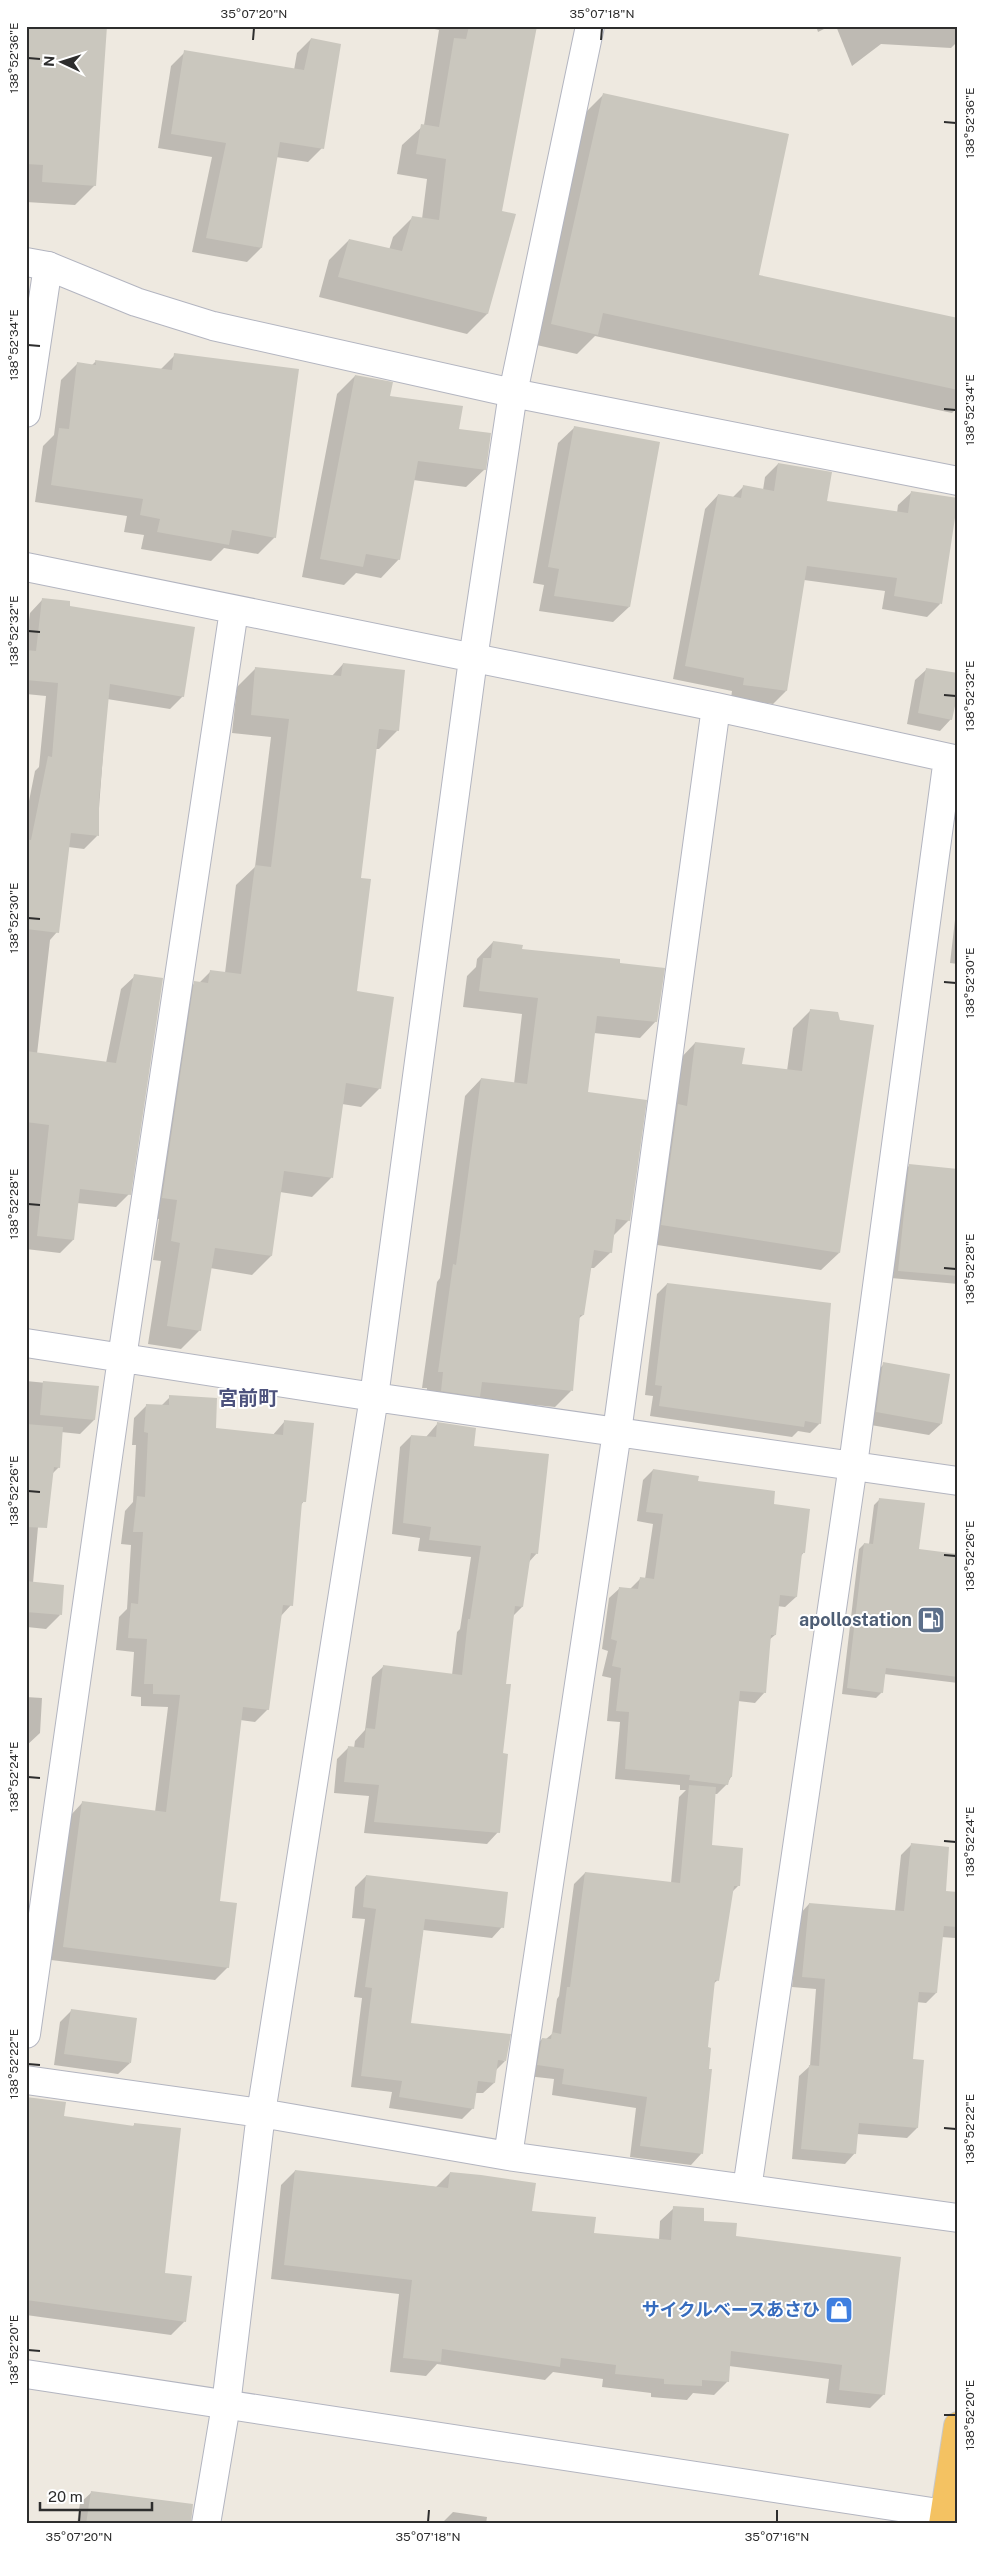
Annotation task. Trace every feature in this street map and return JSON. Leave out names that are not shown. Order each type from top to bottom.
[{"type":"highway","points":[[949,2518],[958,2426]]},
{"type":"street","points":[[206,2524],[226,2405],[261,2113],[374,1397],[472,659],[513,393],[590,26]]},
{"type":"street","points":[[26,413],[37,264],[136,302],[213,326],[513,393],[958,481]]},
{"type":"street","points":[[26,567],[716,708],[953,759],[853,1465],[747,2190]]},
{"type":"street","points":[[26,2034],[122,1358],[234,610]]},
{"type":"street","points":[[508,2156],[617,1432],[716,708]]},
{"type":"street","points":[[26,1343],[374,1397],[958,1481]]},
{"type":"street","points":[[26,2080],[261,2113],[508,2156],[958,2218]]},
{"type":"street","points":[[26,2374],[949,2518]]},
{"type":"building","points":[[26,26],[107,26],[96,186],[42,182],[43,165],[26,164]]},
{"type":"building","points":[[469,26],[537,26],[502,211],[516,214],[488,314],[338,277],[349,239],[402,251],[412,216],[439,220],[446,159],[416,154],[421,124],[439,127],[454,38],[466,39]]},
{"type":"building","points":[[311,38],[341,44],[324,149],[280,142],[262,248],[206,238],[226,143],[171,134],[184,50],[304,70]]},
{"type":"building","points":[[603,93],[789,134],[759,275],[958,318],[958,390],[603,313],[598,335],[551,324]]},
{"type":"building","points":[[174,353],[299,369],[276,538],[232,530],[229,545],[157,532],[160,519],[140,515],[143,499],[51,485],[59,428],[69,429],[77,362],[96,365],[95,360],[172,370]]},
{"type":"building","points":[[355,375],[393,382],[390,396],[463,406],[459,429],[491,433],[486,470],[418,461],[400,560],[366,554],[363,567],[320,559]]},
{"type":"building","points":[[574,426],[660,442],[630,607],[554,596],[559,569],[548,567]]},
{"type":"building","points":[[778,463],[832,472],[827,501],[908,513],[911,491],[958,498],[942,604],[894,596],[897,578],[807,566],[787,691],[743,685],[744,678],[685,666],[718,494],[741,498],[743,485],[774,491]]},
{"type":"building","points":[[42,598],[70,601],[70,606],[195,627],[184,697],[110,684],[99,800],[99,836],[71,833],[59,933],[26,929],[26,839],[31,840],[48,756],[52,757],[58,683],[26,680],[26,650],[36,651]]},
{"type":"building","points":[[343,663],[405,670],[399,731],[379,729],[361,878],[371,879],[357,991],[394,997],[381,1089],[346,1083],[333,1178],[284,1171],[272,1256],[215,1248],[201,1331],[167,1326],[180,1243],[171,1241],[177,1200],[162,1198],[194,981],[208,983],[210,970],[241,974],[255,865],[271,867],[289,719],[251,715],[255,667],[341,676]]},
{"type":"building","points":[[926,668],[958,673],[958,692],[952,720],[918,713]]},
{"type":"building","points":[[493,941],[523,945],[522,949],[620,959],[620,963],[665,968],[657,1022],[597,1016],[588,1092],[647,1100],[630,1221],[616,1219],[612,1253],[594,1250],[584,1315],[580,1315],[573,1391],[482,1382],[480,1397],[441,1391],[443,1372],[438,1372],[453,1264],[456,1265],[481,1078],[527,1084],[538,998],[479,991],[483,958],[491,958]]},
{"type":"building","points":[[134,974],[163,978],[131,1195],[80,1189],[74,1240],[37,1236],[49,1125],[26,1122],[26,1051],[116,1063]]},
{"type":"building","points":[[810,1009],[838,1012],[840,1020],[874,1025],[840,1253],[661,1225],[678,1104],[687,1106],[695,1042],[745,1048],[742,1064],[802,1071]]},
{"type":"building","points":[[909,1164],[958,1169],[958,1276],[898,1271]]},
{"type":"building","points":[[667,1283],[831,1303],[821,1424],[805,1421],[804,1427],[659,1406],[662,1386],[655,1385]]},
{"type":"building","points":[[883,1362],[950,1374],[942,1424],[876,1412]]},
{"type":"building","points":[[43,1381],[99,1386],[95,1420],[40,1415]]},
{"type":"building","points":[[169,1395],[217,1398],[216,1428],[283,1435],[284,1420],[314,1423],[306,1502],[302,1502],[293,1606],[283,1605],[269,1710],[243,1707],[220,1901],[237,1903],[229,1968],[63,1947],[82,1801],[166,1812],[180,1695],[153,1694],[153,1684],[144,1684],[147,1639],[128,1638],[131,1603],[138,1604],[143,1532],[133,1532],[137,1496],[145,1497],[148,1433],[144,1432],[146,1404],[169,1405]]},
{"type":"building","points":[[437,1422],[476,1428],[474,1446],[549,1454],[538,1554],[531,1553],[523,1607],[515,1606],[506,1684],[511,1684],[503,1753],[508,1754],[500,1833],[374,1822],[379,1785],[344,1782],[348,1746],[364,1748],[366,1728],[375,1729],[383,1665],[462,1675],[468,1619],[470,1619],[481,1546],[429,1540],[431,1527],[403,1523],[411,1435],[436,1437]]},
{"type":"building","points":[[26,1424],[63,1427],[60,1468],[54,1467],[47,1528],[26,1527]]},
{"type":"building","points":[[653,1469],[699,1476],[698,1481],[775,1491],[774,1504],[810,1509],[797,1597],[780,1595],[776,1635],[771,1635],[766,1693],[740,1691],[732,1777],[730,1777],[728,1785],[689,1780],[690,1775],[625,1769],[629,1712],[616,1711],[621,1668],[612,1666],[617,1641],[611,1639],[619,1587],[638,1589],[640,1577],[654,1579],[663,1514],[646,1512]]},
{"type":"building","points":[[879,1498],[925,1503],[919,1549],[958,1554],[958,1677],[886,1668],[883,1693],[847,1688],[864,1543],[873,1544]]},
{"type":"building","points":[[26,1581],[64,1585],[62,1615],[26,1612]]},
{"type":"building","points":[[689,1785],[716,1787],[712,1845],[743,1848],[740,1886],[734,1886],[719,1981],[715,1980],[708,2047],[711,2048],[709,2069],[712,2069],[703,2154],[640,2146],[647,2097],[562,2084],[564,2069],[537,2065],[542,2038],[551,2039],[552,2032],[561,2034],[567,1987],[570,1987],[585,1872],[680,1883]]},
{"type":"building","points":[[911,1843],[949,1847],[946,1891],[958,1892],[958,1927],[944,1926],[937,1993],[919,1992],[913,2059],[924,2060],[918,2128],[859,2123],[856,2154],[801,2149],[809,2065],[819,2066],[825,1979],[802,1977],[809,1903],[904,1911]]},
{"type":"building","points":[[366,1875],[508,1892],[504,1928],[425,1919],[411,2023],[511,2034],[506,2061],[498,2060],[495,2083],[478,2081],[474,2109],[399,2097],[402,2081],[361,2076],[372,1988],[365,1987],[376,1909],[363,1907]]},
{"type":"building","points":[[71,2009],[137,2018],[131,2063],[64,2054]]},
{"type":"building","points":[[26,2097],[66,2102],[64,2116],[134,2126],[134,2123],[181,2128],[165,2273],[192,2276],[186,2322],[26,2300]]},
{"type":"building","points":[[295,2170],[448,2188],[450,2172],[481,2175],[536,2183],[532,2211],[596,2217],[594,2233],[671,2240],[673,2206],[704,2208],[704,2221],[737,2223],[736,2236],[901,2257],[885,2395],[839,2390],[842,2365],[731,2351],[729,2382],[702,2380],[702,2386],[664,2384],[664,2379],[615,2374],[616,2365],[561,2358],[560,2367],[442,2349],[441,2362],[403,2358],[412,2280],[284,2265]]},
{"type":"building","points":[[91,2491],[193,2504],[191,2524],[86,2524]]},
{"type":"place","name":"apollostation","points":[[931,1620]]},
{"type":"place","name":"サイクルベースあさひ","points":[[839,2310]]},
{"type":"district","name":"宮前町","points":[[248,1398]]}]
